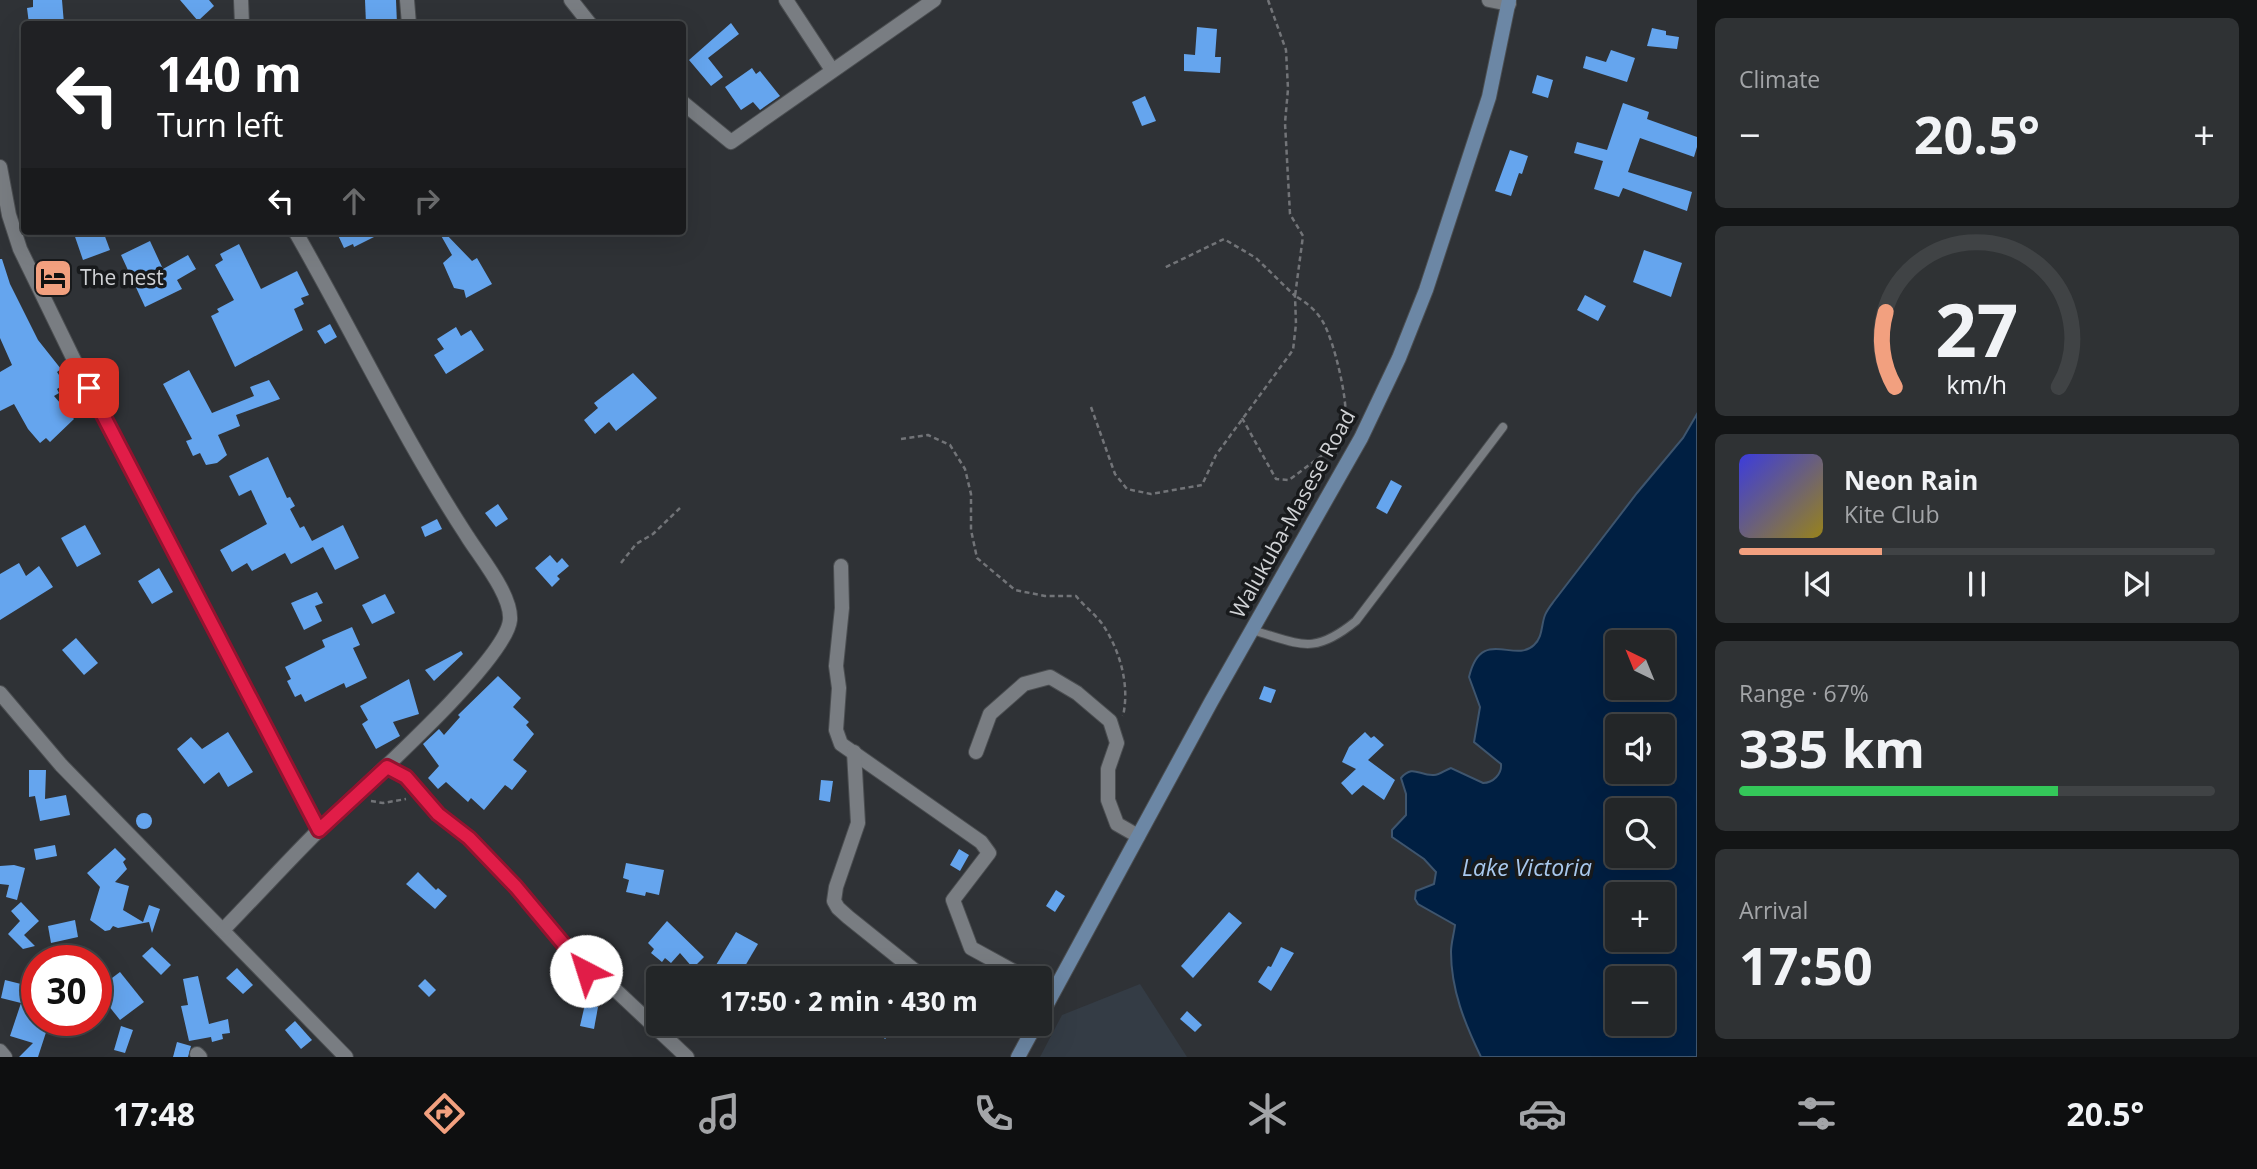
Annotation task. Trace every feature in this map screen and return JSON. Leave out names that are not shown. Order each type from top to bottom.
[{"type":"street","points":[[241,0],[242,21]]},
{"type":"street","points":[[407,0],[409,21]]},
{"type":"street","points":[[571,0],[588,21]]},
{"type":"street","points":[[786,0],[832,70]]},
{"type":"street","points":[[686,105],[731,142],[934,0]]},
{"type":"street","points":[[1489,0],[1509,2]]},
{"type":"street","name":"Walukuba-Masese Road","points":[[1053,992],[1352,453],[1399,358],[1426,290],[1489,97],[1509,2]]},
{"type":"street","points":[[0,167],[9,215],[25,260],[76,364],[319,830]]},
{"type":"street","points":[[223,930],[319,830],[387,767],[497,650],[510,620],[507,603],[500,588],[455,518],[297,235]]},
{"type":"street","points":[[841,566],[842,608],[836,666],[839,688],[836,730],[841,744],[981,842],[989,853],[953,900],[971,948],[1004,966]]},
{"type":"street","points":[[976,752],[990,714],[1024,684],[1050,677],[1077,694],[1110,721],[1117,743],[1108,769],[1108,800],[1117,824],[1138,836]]},
{"type":"street","points":[[0,693],[61,765],[346,1057]]},
{"type":"street","points":[[854,752],[858,823],[836,887],[834,901],[848,918],[908,966]]},
{"type":"street","points":[[387,767],[406,777],[438,814],[469,838],[516,887],[586,971],[607,982],[687,1057]]},
{"type":"street","points":[[1018,1057],[1029,1036]]},
{"type":"street","points":[[0,1051],[5,1057]]},
{"type":"lane","points":[[1252,629],[1301,644],[1320,645],[1338,636],[1356,621],[1503,427]]},
{"type":"path","points":[[1091,407],[1115,474],[1126,489],[1150,494],[1202,485],[1216,455],[1293,350],[1295,296],[1303,236],[1290,214],[1285,123],[1288,89],[1286,50],[1268,0]]},
{"type":"path","points":[[1164,268],[1224,239],[1256,258],[1323,320],[1337,358],[1345,424],[1328,451],[1289,481],[1276,479],[1242,418]]},
{"type":"path","points":[[901,439],[928,435],[950,445],[965,469],[971,494],[971,530],[977,558],[1015,590],[1045,596],[1076,596],[1102,624],[1122,664],[1126,704],[1123,717]]},
{"type":"path","points":[[1328,451],[1352,453]]},
{"type":"path","points":[[621,563],[636,544],[653,534],[680,509]]},
{"type":"path","points":[[351,801],[383,803],[423,797]]},
{"type":"shaded area","points":[[1140,984],[1187,1057],[1040,1057],[1062,1015]]},
{"type":"water","name":"Lake Victoria","points":[[1697,414],[1697,1057],[1481,1057],[1464,1019],[1453,980],[1451,952],[1455,925],[1418,904],[1415,899],[1416,891],[1434,884],[1436,872],[1424,859],[1392,837],[1392,830],[1406,815],[1406,794],[1401,778],[1413,771],[1434,775],[1451,768],[1483,783],[1496,777],[1501,764],[1474,742],[1480,707],[1469,677],[1474,662],[1481,653],[1490,649],[1517,651],[1534,645],[1550,606],[1683,438]]},
{"type":"building","points":[[33,0],[62,0],[64,21],[29,21],[27,8],[33,7]]},
{"type":"building","points":[[180,0],[209,0],[214,6],[198,21]]},
{"type":"building","points":[[365,0],[396,0],[397,21],[366,21]]},
{"type":"building","points":[[731,23],[739,34],[708,58],[723,77],[711,86],[689,60]]},
{"type":"building","points":[[1197,27],[1217,29],[1215,57],[1221,57],[1220,73],[1184,71],[1184,54],[1195,55]]},
{"type":"building","points":[[1652,28],[1666,31],[1666,35],[1679,37],[1677,49],[1647,46]]},
{"type":"building","points":[[1611,50],[1635,58],[1627,82],[1583,68],[1586,56],[1606,62]]},
{"type":"building","points":[[752,68],[756,74],[760,71],[780,96],[760,110],[753,102],[741,110],[725,87]]},
{"type":"building","points":[[1537,75],[1553,80],[1548,98],[1532,93]]},
{"type":"building","points":[[1145,96],[1156,121],[1142,126],[1132,102]]},
{"type":"building","points":[[1623,103],[1649,112],[1647,119],[1697,137],[1694,157],[1640,138],[1628,172],[1692,192],[1687,211],[1623,188],[1619,197],[1594,189],[1603,161],[1574,153],[1577,142],[1607,150]]},
{"type":"building","points":[[1510,150],[1528,156],[1511,196],[1495,191]]},
{"type":"building","points":[[74,235],[104,235],[110,250],[83,260]]},
{"type":"building","points":[[338,235],[378,235],[354,247],[353,244],[344,248]]},
{"type":"building","points":[[441,235],[447,235],[472,261],[477,258],[492,284],[466,298],[464,290],[454,288],[443,263],[452,255]]},
{"type":"building","points":[[150,241],[163,269],[188,255],[196,269],[177,280],[182,289],[145,307],[121,255]]},
{"type":"building","points":[[239,244],[261,289],[297,271],[309,295],[301,298],[304,304],[294,309],[303,330],[235,367],[211,316],[219,312],[217,309],[234,300],[215,265],[223,260],[220,254]]},
{"type":"building","points":[[1644,250],[1682,263],[1671,297],[1633,282]]},
{"type":"building","points":[[0,259],[38,340],[61,369],[57,372],[65,384],[57,389],[59,393],[54,396],[74,419],[50,442],[46,438],[40,443],[28,429],[14,404],[0,411],[0,372],[12,365],[0,338]]},
{"type":"building","points":[[1585,295],[1606,306],[1598,321],[1577,310]]},
{"type":"building","points":[[330,324],[337,337],[325,344],[317,331]]},
{"type":"building","points":[[456,327],[461,336],[471,330],[484,350],[446,374],[434,355],[444,349],[437,339]]},
{"type":"building","points":[[189,370],[212,413],[254,396],[250,387],[269,380],[280,399],[236,415],[240,426],[218,435],[227,455],[217,463],[206,465],[200,453],[193,456],[186,441],[192,439],[163,384]]},
{"type":"building","points":[[633,373],[657,398],[616,431],[609,422],[595,434],[584,420],[598,408],[594,403]]},
{"type":"building","points":[[268,457],[287,498],[290,497],[295,506],[290,509],[300,528],[304,526],[312,541],[343,525],[359,558],[335,570],[323,547],[291,564],[285,553],[252,571],[247,563],[232,572],[220,550],[267,524],[251,490],[239,496],[229,476]]},
{"type":"building","points":[[1391,480],[1402,486],[1387,514],[1376,508]]},
{"type":"building","points":[[498,504],[508,519],[496,527],[485,513]]},
{"type":"building","points":[[437,519],[442,529],[425,537],[421,527]]},
{"type":"building","points":[[85,525],[101,554],[77,567],[61,538]]},
{"type":"building","points":[[550,555],[557,563],[562,558],[569,566],[557,576],[560,579],[552,587],[535,568]]},
{"type":"building","points":[[19,563],[26,576],[39,566],[53,587],[0,620],[0,574]]},
{"type":"building","points":[[159,568],[173,592],[152,604],[138,581]]},
{"type":"building","points":[[317,592],[323,603],[315,606],[322,621],[304,630],[291,603]]},
{"type":"building","points":[[385,594],[395,613],[372,624],[362,605]]},
{"type":"building","points":[[352,627],[360,645],[353,648],[367,678],[346,688],[344,683],[305,702],[301,694],[295,697],[287,681],[291,679],[285,667],[325,647],[322,640]]},
{"type":"building","points":[[76,638],[98,663],[84,675],[62,650]]},
{"type":"building","points":[[461,651],[463,654],[434,681],[425,670]]},
{"type":"building","points":[[498,676],[521,698],[513,707],[529,722],[526,725],[534,734],[513,760],[527,771],[512,790],[505,785],[484,810],[471,798],[468,802],[446,782],[438,789],[428,778],[439,766],[423,744],[439,729],[444,735],[460,717],[458,715]]},
{"type":"building","points":[[409,679],[419,714],[393,722],[400,736],[376,749],[362,724],[368,720],[360,706]]},
{"type":"building","points":[[1264,686],[1276,690],[1271,703],[1259,699]]},
{"type":"building","points":[[228,732],[253,772],[228,787],[219,772],[204,784],[177,749],[191,737],[202,749]]},
{"type":"building","points":[[1365,732],[1384,745],[1368,760],[1395,780],[1384,800],[1363,785],[1352,795],[1341,783],[1356,769],[1342,762],[1349,747]]},
{"type":"building","points":[[29,770],[46,770],[45,799],[66,795],[70,815],[40,821],[35,796],[29,797]]},
{"type":"building","points":[[821,780],[833,781],[830,802],[819,800]]},
{"type":"building","points":[[141,813],[147,813],[152,821],[150,827],[141,829],[136,824],[136,818]]},
{"type":"building","points":[[55,845],[57,856],[36,860],[34,849]]},
{"type":"building","points":[[115,848],[126,859],[123,862],[127,869],[115,882],[129,886],[123,910],[143,922],[149,905],[160,909],[152,933],[149,922],[118,928],[113,926],[105,931],[90,920],[100,887],[87,873]]},
{"type":"building","points":[[959,849],[969,855],[960,871],[950,865]]},
{"type":"building","points":[[626,863],[664,870],[659,895],[646,892],[645,896],[626,892],[629,880],[623,878]]},
{"type":"building","points":[[14,865],[25,868],[17,900],[6,897],[9,885],[0,884],[0,866]]},
{"type":"building","points":[[418,872],[436,890],[438,888],[447,896],[435,909],[406,884]]},
{"type":"building","points":[[1056,890],[1065,896],[1055,912],[1046,906]]},
{"type":"building","points":[[21,902],[39,921],[24,935],[34,945],[21,947],[8,934],[20,921],[11,911]]},
{"type":"building","points":[[1229,912],[1242,923],[1193,978],[1181,966]]},
{"type":"building","points":[[75,920],[78,937],[51,943],[48,926]]},
{"type":"building","points":[[667,921],[704,957],[695,966],[691,966],[680,953],[671,963],[665,958],[662,962],[651,953],[654,949],[648,943]]},
{"type":"building","points":[[736,932],[758,944],[745,966],[715,966]]},
{"type":"building","points":[[152,947],[171,965],[161,975],[142,956]]},
{"type":"building","points":[[1281,947],[1294,953],[1271,991],[1258,982],[1268,966],[1271,967]]},
{"type":"building","points":[[237,968],[253,985],[243,994],[226,978]]},
{"type":"building","points":[[120,972],[144,1002],[120,1020],[112,1010],[112,978]]},
{"type":"building","points":[[198,976],[209,1024],[228,1019],[230,1033],[222,1034],[223,1039],[212,1042],[211,1037],[189,1041],[181,1006],[188,1005],[183,979]]},
{"type":"building","points":[[425,979],[436,990],[429,997],[418,986]]},
{"type":"building","points":[[5,980],[21,984],[21,1003],[1,998]]},
{"type":"building","points":[[21,1003],[21,1036],[45,1036],[38,1057],[19,1057],[33,1043],[10,1036]]},
{"type":"building","points":[[585,1004],[598,1007],[594,1029],[580,1026]]},
{"type":"building","points":[[1187,1011],[1202,1025],[1195,1032],[1180,1019]]},
{"type":"building","points":[[295,1021],[312,1040],[301,1049],[285,1030]]},
{"type":"building","points":[[121,1026],[133,1030],[125,1053],[114,1050]]},
{"type":"building","points":[[177,1042],[191,1046],[188,1057],[173,1057]]},
{"type":"place","name":"The nest","points":[[53,278]]},
{"type":"route","points":[[89,388],[319,830],[387,767],[406,777],[438,814],[469,838],[516,887],[586,971]]}]
